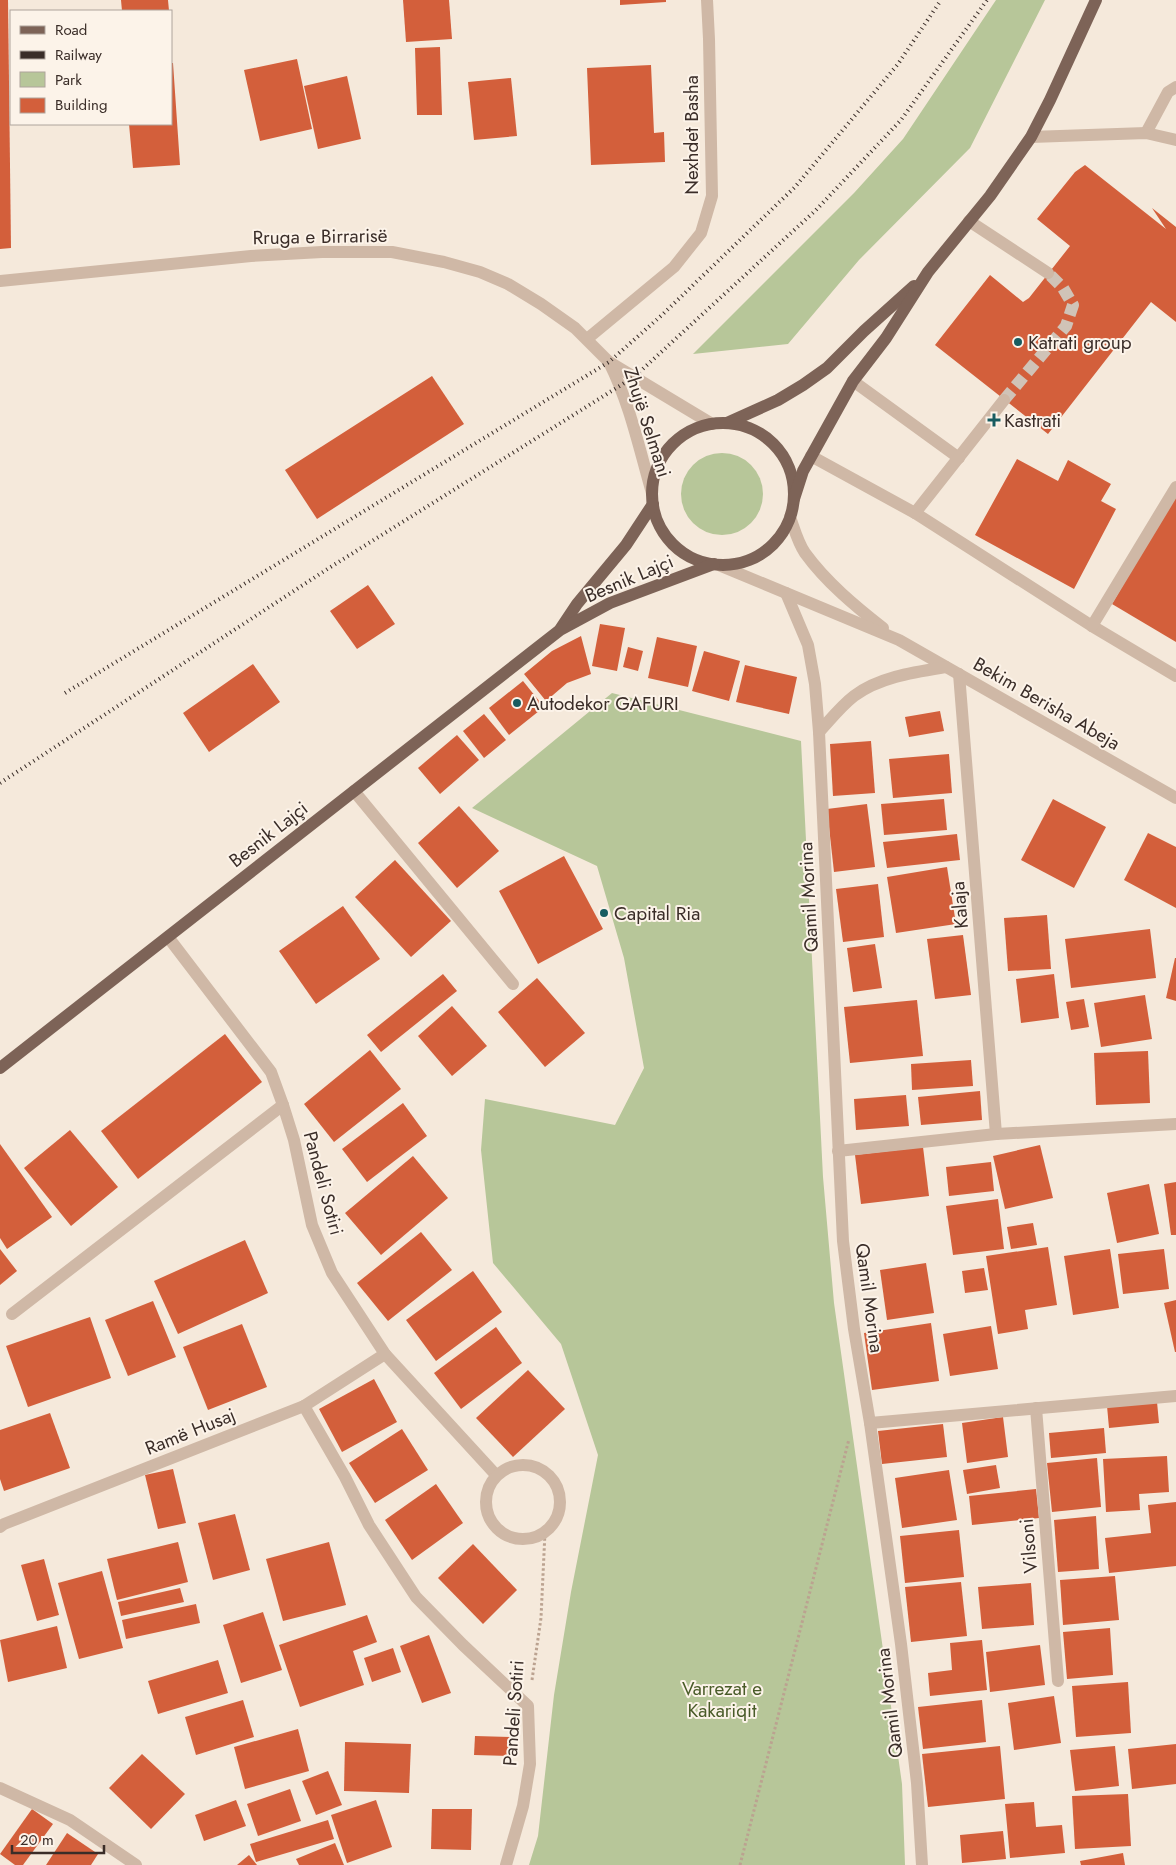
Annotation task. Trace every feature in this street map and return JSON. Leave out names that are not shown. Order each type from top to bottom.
[{"type":"main road","points":[[794,499],[792,480],[786,462],[776,447],[762,435],[745,427],[727,423],[712,424],[691,430],[674,441],[662,456],[654,474],[652,498],[654,512],[661,530],[672,544],[686,556],[703,563],[717,565],[739,564],[756,558],[770,547],[782,533],[790,517],[803,471],[853,381],[886,338],[928,272],[990,196],[1031,137],[1096,0]]},
{"type":"main road","points":[[727,423],[778,400],[827,368],[928,272]]},
{"type":"main road","name":"Besnik Lajçi","points":[[560,630],[577,604],[626,545],[652,498]]},
{"type":"main road","name":"Besnik Lajçi","points":[[0,1068],[560,630],[610,604],[717,565]]},
{"type":"street","name":"Nexhdet Basha","points":[[587,339],[674,267],[701,233],[712,196],[707,0]]},
{"type":"street","points":[[1146,134],[1168,92],[1176,87]]},
{"type":"street","points":[[1031,137],[1146,134],[1176,140]]},
{"type":"street","points":[[969,221],[1048,273]]},
{"type":"street","name":"Rruga e Birrarisë","points":[[0,280],[251,256],[322,252],[392,252],[444,262],[480,272],[508,284],[542,304],[575,328],[609,362]]},
{"type":"street","name":"Zhujë Selmani","points":[[609,362],[712,424]]},
{"type":"street","name":"Zhujë Selmani","points":[[609,362],[621,385],[652,498]]},
{"type":"street","points":[[853,381],[959,458]]},
{"type":"street","points":[[915,513],[1004,400]]},
{"type":"street","points":[[811,456],[915,513],[1092,626],[1176,676]]},
{"type":"street","points":[[1092,626],[1176,488]]},
{"type":"street","name":"Bekim Berisha Abeja","points":[[790,517],[804,552],[826,578],[854,605],[899,640]]},
{"type":"street","name":"Bekim Berisha Abeja","points":[[717,565],[899,640],[1176,798]]},
{"type":"street","name":"Qamil Morina","points":[[786,593],[808,645],[815,684],[819,732],[843,1241],[854,1329],[870,1423],[901,1644],[917,1782],[922,1865]]},
{"type":"street","points":[[819,732],[855,695],[876,684],[921,671],[946,667]]},
{"type":"street","name":"Kalaja","points":[[959,674],[996,1134]]},
{"type":"street","points":[[354,791],[513,984]]},
{"type":"street","name":"Pandeli Sotiri","points":[[168,937],[271,1072],[294,1140],[312,1225],[332,1273],[385,1354],[496,1475]]},
{"type":"street","points":[[12,1314],[283,1105]]},
{"type":"street","points":[[838,1151],[996,1134],[1176,1124]]},
{"type":"street","name":"Ramë Husaj","points":[[0,1527],[304,1406],[385,1354]]},
{"type":"street","points":[[870,1423],[1176,1396]]},
{"type":"street","points":[[304,1406],[345,1476],[369,1525],[416,1597],[463,1645],[528,1706]]},
{"type":"street","name":"Vilsoni","points":[[1036,1408],[1058,1681]]},
{"type":"street","points":[[518,1464],[530,1465],[541,1469],[551,1477],[557,1488],[560,1500],[559,1512],[554,1523],[545,1532],[534,1538],[522,1540],[510,1537],[499,1531],[491,1521],[486,1510],[485,1497],[496,1475],[506,1468],[518,1464]]},
{"type":"street","name":"Pandeli Sotiri","points":[[506,1865],[524,1806],[530,1764],[528,1706]]},
{"type":"street","points":[[0,1788],[70,1820],[136,1865]]},
{"type":"path","points":[[740,1865],[851,1431]]},
{"type":"path","name":"Pandeli Sotiri","points":[[528,1706],[541,1618],[545,1532]]},
{"type":"green space","points":[[996,0],[1045,0],[970,148],[859,260],[788,344],[693,354],[854,193],[903,139]]},
{"type":"green space","points":[[714,453],[730,453],[745,460],[756,471],[763,486],[760,510],[751,523],[730,535],[714,535],[699,528],[688,517],[681,502],[681,486],[688,471],[699,460]]},
{"type":"green space","name":"Varrezat e Kakariqit","points":[[612,693],[801,741],[823,1177],[834,1303],[902,1784],[905,1865],[529,1865],[538,1836],[554,1695],[571,1592],[598,1455],[561,1344],[493,1263],[481,1150],[485,1099],[615,1125],[644,1068],[624,958],[597,866],[472,808]]},
{"type":"building","points":[[0,0],[8,0],[11,248],[0,249]]},
{"type":"building","points":[[121,0],[168,0],[169,10],[122,10]]},
{"type":"building","points":[[403,0],[449,0],[452,39],[406,42]]},
{"type":"building","points":[[620,0],[666,0],[666,2],[620,5]]},
{"type":"building","points":[[440,47],[442,115],[417,115],[415,48]]},
{"type":"building","points":[[297,59],[312,129],[260,141],[244,70]]},
{"type":"building","points":[[173,63],[180,165],[133,168],[129,125],[172,125]]},
{"type":"building","points":[[651,65],[654,133],[664,132],[665,162],[591,165],[587,68]]},
{"type":"building","points":[[347,76],[361,139],[318,149],[304,86]]},
{"type":"building","points":[[511,78],[517,136],[474,140],[468,82]]},
{"type":"building","points":[[1085,165],[1166,229],[1152,208],[1176,227],[1176,322],[1151,302],[1048,434],[935,345],[990,275],[1023,302],[1029,298],[1070,246],[1037,219],[1075,172]]},
{"type":"building","points":[[432,376],[464,424],[317,519],[285,470]]},
{"type":"building","points":[[1017,459],[1058,481],[1068,460],[1111,484],[1101,501],[1116,509],[1074,589],[975,535]]},
{"type":"building","points":[[1176,493],[1176,642],[1112,604]]},
{"type":"building","points":[[368,585],[395,624],[357,649],[330,611]]},
{"type":"building","points":[[600,624],[625,628],[617,671],[592,666]]},
{"type":"building","points":[[581,636],[591,674],[567,683],[546,701],[524,674],[552,651]]},
{"type":"building","points":[[657,637],[697,646],[688,687],[648,678]]},
{"type":"building","points":[[628,647],[643,651],[638,671],[623,667]]},
{"type":"building","points":[[704,651],[740,661],[729,701],[692,691]]},
{"type":"building","points":[[253,664],[280,702],[209,752],[183,713]]},
{"type":"building","points":[[745,665],[797,677],[789,714],[736,702]]},
{"type":"building","points":[[523,681],[544,707],[509,735],[489,708]]},
{"type":"building","points":[[940,711],[944,731],[909,737],[905,717]]},
{"type":"building","points":[[484,714],[506,740],[484,758],[463,731]]},
{"type":"building","points":[[457,735],[479,760],[440,794],[418,768]]},
{"type":"building","points":[[871,741],[875,793],[833,796],[830,744]]},
{"type":"building","points":[[949,754],[952,793],[893,798],[889,759]]},
{"type":"building","points":[[944,799],[947,830],[884,835],[881,804]]},
{"type":"building","points":[[1053,799],[1106,827],[1074,888],[1021,860]]},
{"type":"building","points":[[867,804],[875,867],[834,872],[827,809]]},
{"type":"building","points":[[459,806],[499,851],[457,888],[418,843]]},
{"type":"building","points":[[1148,833],[1176,847],[1176,908],[1124,880]]},
{"type":"building","points":[[957,834],[960,860],[887,868],[883,842]]},
{"type":"building","points":[[564,856],[603,929],[538,964],[499,891]]},
{"type":"building","points":[[395,860],[451,921],[411,957],[355,897]]},
{"type":"building","points":[[947,867],[956,924],[896,933],[887,877]]},
{"type":"building","points":[[878,884],[884,937],[843,942],[836,889]]},
{"type":"building","points":[[343,906],[380,959],[316,1004],[279,951]]},
{"type":"building","points":[[1047,915],[1051,969],[1008,971],[1004,918]]},
{"type":"building","points":[[1150,929],[1156,978],[1071,988],[1065,939]]},
{"type":"building","points":[[963,935],[971,995],[935,999],[927,939]]},
{"type":"building","points":[[875,944],[882,988],[853,992],[847,948]]},
{"type":"building","points":[[1176,958],[1176,1001],[1166,998]]},
{"type":"building","points":[[443,974],[457,991],[381,1052],[367,1035]]},
{"type":"building","points":[[1054,974],[1059,1018],[1021,1023],[1016,979]]},
{"type":"building","points":[[537,978],[585,1033],[545,1067],[498,1012]]},
{"type":"building","points":[[1145,995],[1152,1039],[1101,1047],[1094,1003]]},
{"type":"building","points":[[1084,999],[1089,1027],[1071,1030],[1066,1002]]},
{"type":"building","points":[[917,1000],[923,1056],[850,1063],[844,1007]]},
{"type":"building","points":[[452,1006],[487,1046],[452,1076],[418,1036]]},
{"type":"building","points":[[225,1034],[262,1082],[138,1179],[101,1131]]},
{"type":"building","points":[[370,1050],[401,1089],[334,1142],[304,1104]]},
{"type":"building","points":[[1148,1051],[1150,1103],[1096,1105],[1094,1053]]},
{"type":"building","points":[[971,1060],[973,1086],[912,1090],[911,1064]]},
{"type":"building","points":[[980,1091],[982,1120],[921,1125],[918,1097]]},
{"type":"building","points":[[906,1095],[909,1126],[856,1130],[854,1099]]},
{"type":"building","points":[[403,1103],[427,1136],[367,1182],[342,1149]]},
{"type":"building","points":[[70,1130],[118,1187],[71,1226],[24,1168]]},
{"type":"building","points":[[0,1144],[52,1217],[7,1249],[0,1238]]},
{"type":"building","points":[[1040,1145],[1053,1198],[1005,1209],[993,1156]]},
{"type":"building","points":[[923,1147],[929,1196],[861,1204],[855,1155]]},
{"type":"building","points":[[413,1156],[448,1198],[381,1255],[345,1213]]},
{"type":"building","points":[[991,1162],[994,1191],[949,1196],[946,1167]]},
{"type":"building","points":[[1176,1182],[1176,1235],[1171,1235],[1164,1184]]},
{"type":"building","points":[[1149,1184],[1159,1234],[1117,1243],[1107,1193]]},
{"type":"building","points":[[998,1199],[1004,1249],[953,1255],[946,1206]]},
{"type":"building","points":[[1033,1223],[1037,1245],[1011,1249],[1007,1227]]},
{"type":"building","points":[[421,1232],[452,1270],[388,1321],[357,1283]]},
{"type":"building","points":[[245,1240],[268,1293],[178,1334],[154,1281]]},
{"type":"building","points":[[1048,1247],[1057,1305],[1025,1310],[1028,1329],[998,1334],[986,1256]]},
{"type":"building","points":[[0,1249],[17,1271],[0,1285]]},
{"type":"building","points":[[1110,1249],[1119,1308],[1073,1315],[1064,1256]]},
{"type":"building","points":[[1164,1249],[1169,1289],[1123,1294],[1118,1254]]},
{"type":"building","points":[[926,1263],[934,1313],[887,1320],[880,1270]]},
{"type":"building","points":[[984,1268],[988,1290],[965,1293],[962,1271]]},
{"type":"building","points":[[473,1271],[502,1312],[436,1361],[406,1320]]},
{"type":"building","points":[[1176,1300],[1176,1352],[1175,1352],[1164,1303]]},
{"type":"building","points":[[153,1301],[176,1357],[128,1376],[105,1320]]},
{"type":"building","points":[[90,1317],[111,1378],[28,1407],[6,1346]]},
{"type":"building","points":[[931,1323],[939,1381],[872,1390],[864,1333]]},
{"type":"building","points":[[242,1324],[267,1387],[208,1410],[183,1347]]},
{"type":"building","points":[[991,1326],[998,1369],[950,1376],[943,1334]]},
{"type":"building","points":[[496,1327],[522,1363],[461,1409],[434,1373]]},
{"type":"building","points":[[528,1370],[565,1409],[513,1457],[476,1418]]},
{"type":"building","points":[[374,1379],[397,1422],[342,1452],[319,1409]]},
{"type":"building","points":[[1157,1402],[1159,1423],[1109,1428],[1107,1406]]},
{"type":"building","points":[[50,1413],[70,1468],[4,1491],[0,1479],[0,1430]]},
{"type":"building","points":[[1003,1417],[1008,1457],[967,1463],[962,1423]]},
{"type":"building","points":[[943,1424],[947,1457],[882,1464],[878,1431]]},
{"type":"building","points":[[1104,1428],[1106,1453],[1051,1458],[1049,1433]]},
{"type":"building","points":[[402,1429],[428,1470],[375,1503],[349,1463]]},
{"type":"building","points":[[1167,1456],[1169,1492],[1139,1494],[1140,1510],[1106,1512],[1103,1459]]},
{"type":"building","points":[[1097,1458],[1101,1507],[1052,1512],[1047,1463]]},
{"type":"building","points":[[996,1465],[1000,1488],[967,1494],[963,1470]]},
{"type":"building","points":[[173,1469],[186,1523],[158,1529],[145,1475]]},
{"type":"building","points":[[949,1470],[957,1520],[902,1528],[895,1478]]},
{"type":"building","points":[[436,1484],[463,1523],[412,1560],[385,1520]]},
{"type":"building","points":[[1036,1489],[1039,1518],[972,1525],[969,1496]]},
{"type":"building","points":[[1176,1502],[1176,1566],[1109,1573],[1105,1538],[1151,1533],[1148,1505]]},
{"type":"building","points":[[235,1514],[250,1570],[213,1580],[198,1523]]},
{"type":"building","points":[[1096,1516],[1099,1569],[1058,1572],[1054,1520]]},
{"type":"building","points":[[959,1530],[964,1577],[905,1583],[900,1536]]},
{"type":"building","points":[[178,1542],[188,1582],[117,1600],[107,1559]]},
{"type":"building","points":[[329,1542],[346,1605],[283,1621],[266,1559]]},
{"type":"building","points":[[473,1544],[517,1590],[483,1624],[438,1578]]},
{"type":"building","points":[[44,1559],[59,1615],[37,1621],[21,1565]]},
{"type":"building","points":[[102,1571],[123,1648],[79,1659],[58,1583]]},
{"type":"building","points":[[1115,1576],[1119,1620],[1063,1625],[1060,1580]]},
{"type":"building","points":[[961,1582],[967,1636],[911,1642],[905,1587]]},
{"type":"building","points":[[1031,1583],[1034,1625],[982,1629],[978,1587]]},
{"type":"building","points":[[180,1588],[184,1602],[121,1616],[118,1602]]},
{"type":"building","points":[[196,1604],[200,1623],[126,1639],[122,1620]]},
{"type":"building","points":[[263,1612],[282,1670],[241,1683],[223,1625]]},
{"type":"building","points":[[367,1615],[377,1642],[353,1651],[364,1685],[300,1707],[279,1645]]},
{"type":"building","points":[[57,1626],[67,1668],[8,1682],[0,1640]]},
{"type":"building","points":[[1110,1628],[1113,1675],[1067,1679],[1063,1632]]},
{"type":"building","points":[[429,1635],[451,1693],[422,1703],[400,1646]]},
{"type":"building","points":[[982,1640],[987,1690],[930,1696],[928,1673],[952,1670],[950,1643]]},
{"type":"building","points":[[1040,1645],[1045,1685],[990,1692],[986,1652]]},
{"type":"building","points":[[393,1648],[401,1672],[372,1682],[364,1658]]},
{"type":"building","points":[[218,1660],[228,1693],[158,1714],[148,1681]]},
{"type":"building","points":[[1128,1682],[1131,1733],[1076,1737],[1072,1686]]},
{"type":"building","points":[[1054,1696],[1061,1743],[1014,1750],[1008,1703]]},
{"type":"building","points":[[243,1700],[254,1737],[196,1755],[185,1717]]},
{"type":"building","points":[[982,1700],[986,1742],[923,1749],[918,1707]]},
{"type":"building","points":[[298,1729],[309,1771],[245,1789],[234,1747]]},
{"type":"building","points":[[475,1736],[512,1737],[512,1756],[474,1755]]},
{"type":"building","points":[[345,1742],[411,1744],[409,1793],[344,1791]]},
{"type":"building","points":[[1176,1744],[1176,1784],[1132,1789],[1128,1749]]},
{"type":"building","points":[[1000,1746],[1005,1799],[928,1807],[922,1754]]},
{"type":"building","points":[[1115,1746],[1119,1786],[1075,1791],[1070,1750]]},
{"type":"building","points":[[142,1754],[185,1794],[151,1829],[109,1788]]},
{"type":"building","points":[[328,1771],[342,1805],[316,1815],[302,1781]]},
{"type":"building","points":[[290,1789],[301,1821],[258,1836],[247,1804]]},
{"type":"building","points":[[1128,1794],[1131,1846],[1075,1849],[1072,1796]]},
{"type":"building","points":[[236,1800],[246,1826],[204,1841],[195,1815]]},
{"type":"building","points":[[376,1800],[392,1847],[347,1863],[331,1815]]},
{"type":"building","points":[[1034,1802],[1036,1827],[1062,1825],[1065,1853],[1010,1858],[1005,1804]]},
{"type":"building","points":[[32,1809],[53,1824],[23,1865],[15,1865],[0,1854]]},
{"type":"building","points":[[432,1809],[472,1809],[471,1850],[431,1849]]},
{"type":"building","points":[[328,1820],[334,1839],[256,1862],[250,1844]]},
{"type":"building","points":[[1003,1831],[1006,1859],[962,1863],[960,1835]]},
{"type":"building","points":[[67,1833],[98,1854],[91,1865],[46,1865]]},
{"type":"building","points":[[335,1843],[344,1865],[299,1865],[296,1859]]},
{"type":"building","points":[[1123,1853],[1125,1865],[1081,1865],[1080,1861]]},
{"type":"building","points":[[249,1855],[257,1865],[237,1865]]},
{"type":"tunnel","points":[[1004,400],[1066,326],[1073,305],[1063,288],[1048,273]]},
{"type":"railway","points":[[65,693],[609,362],[662,315],[795,187],[898,64],[941,0]]},
{"type":"railway","points":[[0,783],[329,568],[634,377],[816,210],[901,120],[987,0]]},
{"type":"place","name":"Katrati group","points":[[1018,342]]},
{"type":"place","name":"Kastrati","points":[[994,420]]},
{"type":"place","name":"Autodekor GAFURI","points":[[517,703]]},
{"type":"place","name":"Capital Ria","points":[[604,913]]}]
